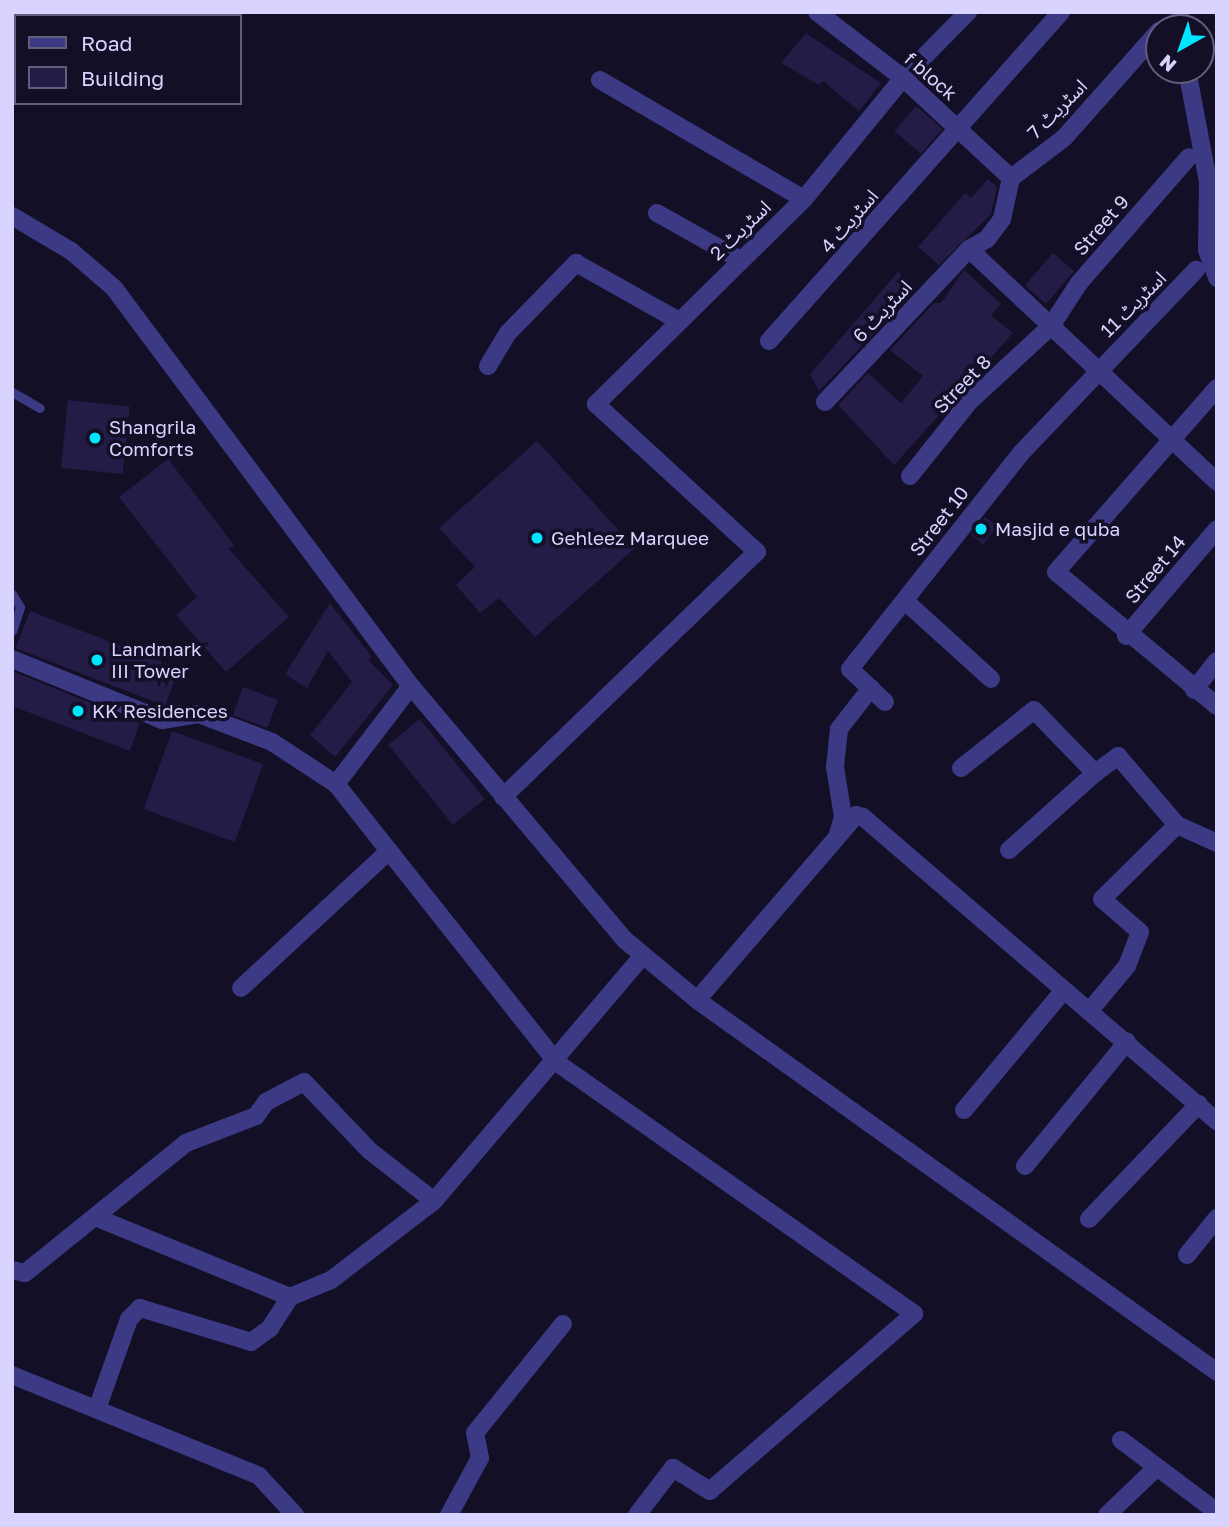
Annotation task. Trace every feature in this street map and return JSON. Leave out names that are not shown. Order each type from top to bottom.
[{"type":"street","name":"اسٹریٹ 2","points":[[503,797],[757,552],[596,404],[739,259],[804,199],[903,78],[968,12]]},
{"type":"street","name":"اسٹریٹ 4","points":[[769,341],[957,126],[1061,12]]},
{"type":"street","name":"f block","points":[[823,14],[903,78],[1011,178]]},
{"type":"street","name":"اسٹریٹ 7","points":[[1011,178],[1064,138],[1145,46]]},
{"type":"street","points":[[600,80],[804,199]]},
{"type":"street","points":[[1190,84],[1208,181],[1207,250],[1217,278]]},
{"type":"street","name":"Street 9","points":[[1051,326],[1079,283],[1189,156]]},
{"type":"street","points":[[1011,178],[1002,219],[969,249],[1100,368],[1217,482]]},
{"type":"street","points":[[657,214],[739,259]]},
{"type":"street","points":[[12,216],[71,251],[114,288],[411,687],[503,797],[643,955],[697,1000],[1217,1372]]},
{"type":"street","name":"اسٹریٹ 6","points":[[825,402],[969,249]]},
{"type":"street","points":[[488,366],[508,333],[576,263],[678,321]]},
{"type":"street","name":"اسٹریٹ 11","points":[[1100,368],[1196,270]]},
{"type":"street","name":"Street 8","points":[[910,476],[969,402],[1051,326]]},
{"type":"street","name":"Street 10","points":[[885,702],[850,669],[905,601],[962,522],[1100,368]]},
{"type":"street","points":[[1217,388],[1056,572],[1126,636],[1217,706]]},
{"type":"street","name":"Street 14","points":[[1126,636],[1217,529]]},
{"type":"street","points":[[905,601],[991,679]]},
{"type":"street","points":[[12,659],[162,720],[199,714],[272,742],[337,785],[556,1062],[914,1314],[710,1491],[673,1468],[637,1515]]},
{"type":"street","points":[[1194,690],[1217,661]]},
{"type":"street","points":[[337,785],[411,687]]},
{"type":"street","points":[[835,841],[843,817],[835,767],[839,729],[870,688]]},
{"type":"street","points":[[961,768],[1034,710],[1095,773]]},
{"type":"street","points":[[1009,850],[1095,773],[1118,756],[1177,825],[1217,844]]},
{"type":"street","points":[[697,1000],[856,815],[863,817],[1063,991],[1091,1009],[1217,1121]]},
{"type":"street","points":[[1091,1009],[1127,966],[1140,932],[1102,900],[1177,825]]},
{"type":"street","points":[[241,988],[388,851]]},
{"type":"street","points":[[97,1409],[129,1320],[140,1308],[251,1342],[270,1328],[290,1297],[331,1280],[434,1201],[556,1062],[643,955]]},
{"type":"street","points":[[964,1110],[1063,991]]},
{"type":"street","points":[[1024,1166],[1127,1042]]},
{"type":"street","points":[[12,1270],[25,1273],[186,1143],[256,1116],[266,1102],[304,1082],[370,1151],[434,1201]]},
{"type":"street","points":[[1089,1219],[1199,1104]]},
{"type":"street","points":[[95,1217],[290,1297]]},
{"type":"street","points":[[1187,1255],[1217,1218]]},
{"type":"street","points":[[449,1515],[480,1458],[475,1433],[563,1324]]},
{"type":"street","points":[[12,1375],[258,1476],[295,1515]]},
{"type":"street","points":[[1121,1440],[1217,1512]]},
{"type":"street","points":[[1107,1515],[1156,1468]]},
{"type":"lane","points":[[12,392],[40,408]]},
{"type":"lane","points":[[12,594],[20,607],[12,630]]},
{"type":"building","points":[[806,33],[881,83],[859,111],[823,81],[819,85],[781,63]]},
{"type":"building","points":[[916,106],[942,129],[921,154],[894,131]]},
{"type":"building","points":[[988,179],[997,187],[991,214],[939,265],[918,247],[965,193],[971,198]]},
{"type":"building","points":[[1053,253],[1074,271],[1046,304],[1025,285]]},
{"type":"building","points":[[964,270],[1001,304],[991,315],[1013,333],[894,465],[838,405],[868,373],[901,403],[923,376],[890,350],[934,303],[941,303]]},
{"type":"building","points":[[898,272],[917,288],[819,391],[810,374]]},
{"type":"building","name":"Shangrila Comforts","points":[[68,400],[130,406],[123,474],[61,468]]},
{"type":"building","name":"Gehleez Marquee","points":[[537,441],[635,548],[535,637],[499,598],[480,613],[456,585],[475,567],[439,528]]},
{"type":"building","points":[[168,459],[234,545],[229,549],[289,617],[226,672],[176,615],[197,597],[119,497]]},
{"type":"building","name":"Masjid e quba","points":[[985,517],[997,526],[983,544],[971,535]]},
{"type":"building","points":[[330,603],[372,657],[368,660],[393,685],[335,757],[310,735],[352,682],[328,651],[307,688],[285,674]]},
{"type":"building","name":"Landmark III Tower","points":[[30,611],[179,668],[165,706],[16,648]]},
{"type":"building","name":"KK Residences","points":[[12,671],[140,723],[130,751],[12,706]]},
{"type":"building","points":[[243,687],[278,700],[268,728],[233,715]]},
{"type":"building","points":[[420,719],[485,799],[453,825],[388,745]]},
{"type":"building","points":[[172,731],[263,764],[235,842],[144,809]]},
{"type":"place","name":"Shangrila Comforts","points":[[95,438]]},
{"type":"place","name":"Masjid e quba","points":[[981,529]]},
{"type":"place","name":"Gehleez Marquee","points":[[537,538]]},
{"type":"place","name":"Landmark III Tower","points":[[97,660]]},
{"type":"place","name":"KK Residences","points":[[78,711]]}]
